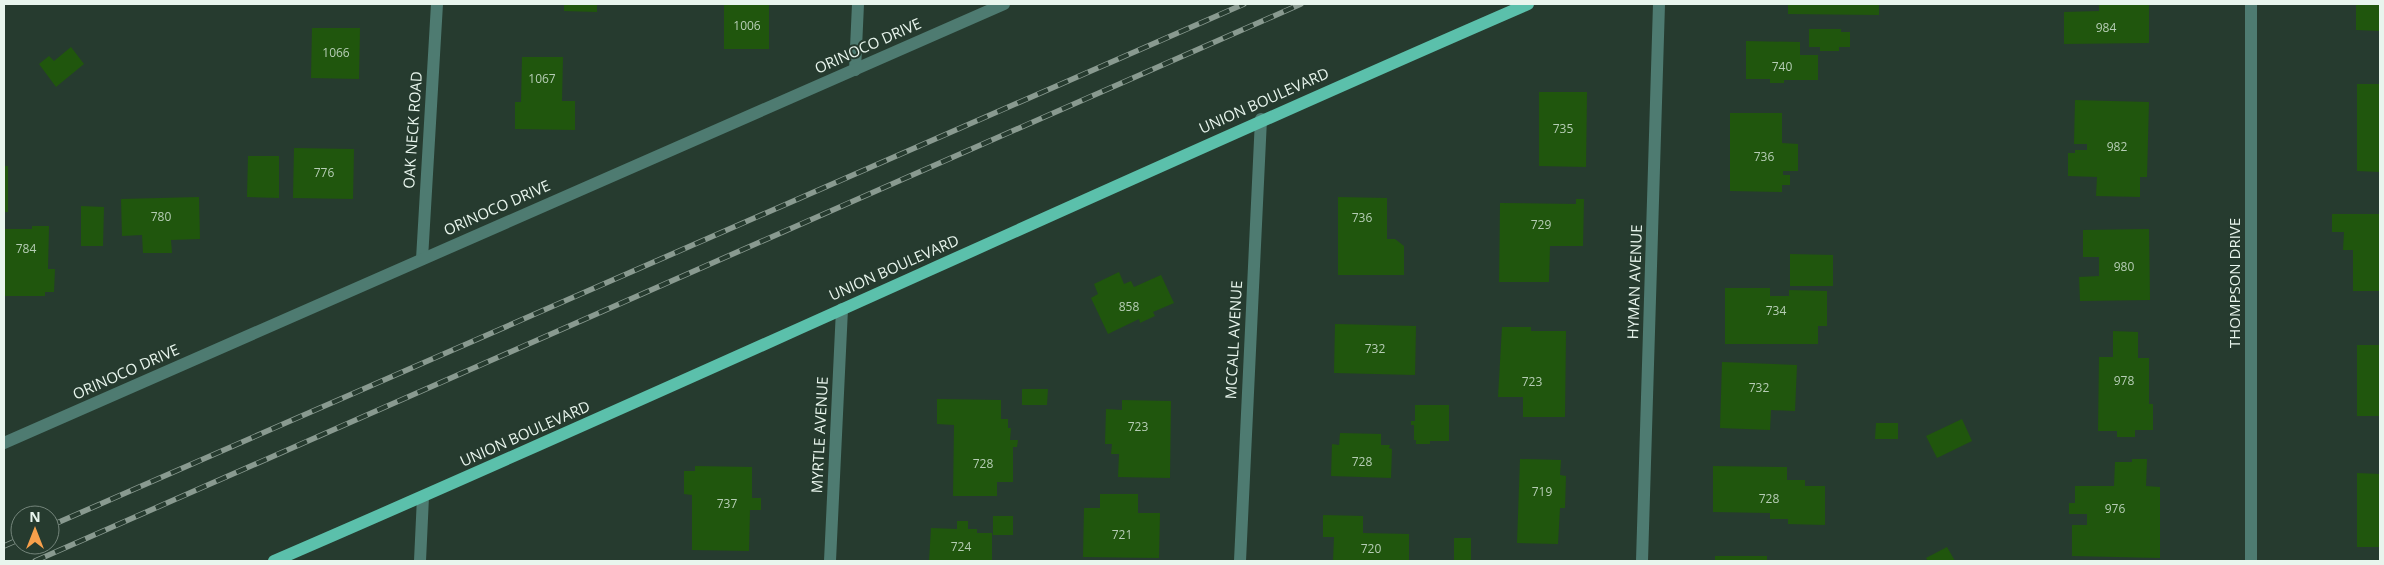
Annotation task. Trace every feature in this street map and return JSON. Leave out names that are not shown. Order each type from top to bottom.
[{"type":"main road","name":"UNION BOULEVARD","points":[[274,561],[423,497],[1261,119],[1528,4]]},
{"type":"street","name":"OAK NECK ROAD","points":[[422,259],[437,4]]},
{"type":"street","points":[[855,70],[858,4]]},
{"type":"street","name":"ORINOCO DRIVE","points":[[4,443],[1004,4]]},
{"type":"street","name":"HYMAN AVENUE","points":[[1642,561],[1659,4]]},
{"type":"street","name":"THOMPSON DRIVE","points":[[2251,4],[2251,561]]},
{"type":"street","name":"MCCALL AVENUE","points":[[1240,561],[1261,119]]},
{"type":"street","name":"MYRTLE AVENUE","points":[[830,561],[842,309]]},
{"type":"street","points":[[420,561],[423,497]]},
{"type":"building","points":[[564,4],[597,4],[597,12],[564,11]]},
{"type":"building","points":[[724,4],[769,4],[769,49],[724,49]]},
{"type":"building","points":[[1788,4],[1879,4],[1879,15],[1788,14]]},
{"type":"building","points":[[2099,4],[2149,4],[2149,43],[2064,44],[2064,12],[2099,11]]},
{"type":"building","points":[[2356,4],[2380,4],[2380,31],[2356,30]]},
{"type":"building","points":[[312,28],[360,28],[359,79],[311,78]]},
{"type":"building","points":[[1809,29],[1841,29],[1841,32],[1850,32],[1850,47],[1839,47],[1839,51],[1820,51],[1820,47],[1809,47]]},
{"type":"building","points":[[1746,41],[1800,42],[1800,55],[1818,55],[1818,80],[1784,80],[1784,83],[1770,83],[1770,79],[1746,79]]},
{"type":"building","points":[[71,47],[84,64],[56,87],[39,64],[49,56],[54,61]]},
{"type":"building","points":[[522,57],[563,57],[562,101],[575,101],[575,130],[515,129],[515,102],[521,102]]},
{"type":"building","points":[[2357,84],[2380,84],[2380,172],[2357,171]]},
{"type":"building","points":[[1539,92],[1587,92],[1586,167],[1539,166]]},
{"type":"building","points":[[2075,100],[2149,102],[2147,177],[2140,177],[2140,197],[2096,196],[2097,177],[2068,176],[2068,153],[2075,153],[2075,150],[2087,150],[2087,144],[2074,144]]},
{"type":"building","points":[[1730,113],[1782,113],[1782,143],[1798,144],[1798,171],[1783,171],[1783,175],[1790,175],[1790,185],[1782,185],[1782,192],[1730,191]]},
{"type":"building","points":[[294,148],[354,149],[353,199],[293,198]]},
{"type":"building","points":[[248,156],[279,156],[279,198],[247,197]]},
{"type":"building","points":[[4,166],[8,166],[8,212],[4,212]]},
{"type":"building","points":[[199,197],[200,239],[171,240],[172,253],[143,253],[142,235],[122,236],[121,199]]},
{"type":"building","points":[[1338,197],[1387,198],[1387,239],[1395,239],[1404,246],[1404,275],[1338,275]]},
{"type":"building","points":[[1576,199],[1584,199],[1583,246],[1550,246],[1549,282],[1499,282],[1500,203],[1576,204]]},
{"type":"building","points":[[81,206],[104,207],[103,246],[81,246]]},
{"type":"building","points":[[2332,214],[2380,214],[2380,291],[2353,291],[2353,250],[2343,250],[2344,232],[2332,232]]},
{"type":"building","points":[[32,226],[49,226],[48,269],[55,269],[54,292],[45,292],[45,296],[4,296],[4,229],[32,229]]},
{"type":"building","points":[[2149,229],[2150,300],[2080,301],[2079,277],[2099,276],[2099,257],[2083,257],[2083,230]]},
{"type":"building","points":[[1790,254],[1833,255],[1833,286],[1790,286]]},
{"type":"building","points":[[1119,272],[1124,284],[1131,281],[1134,287],[1161,275],[1174,303],[1153,312],[1155,316],[1140,323],[1139,319],[1108,334],[1091,298],[1098,294],[1094,284]]},
{"type":"building","points":[[1725,288],[1770,288],[1770,296],[1789,296],[1789,290],[1827,291],[1827,326],[1818,326],[1818,344],[1725,344]]},
{"type":"building","points":[[1335,324],[1416,326],[1415,375],[1334,373]]},
{"type":"building","points":[[1502,327],[1531,327],[1531,331],[1566,331],[1565,417],[1523,417],[1523,397],[1498,397]]},
{"type":"building","points":[[2113,331],[2138,332],[2138,358],[2149,358],[2149,404],[2153,404],[2153,430],[2135,430],[2135,437],[2117,437],[2117,431],[2098,431],[2099,357],[2113,357]]},
{"type":"building","points":[[2357,345],[2380,345],[2380,416],[2357,416]]},
{"type":"building","points":[[1722,362],[1797,365],[1795,411],[1771,410],[1770,430],[1720,428]]},
{"type":"building","points":[[1022,389],[1048,389],[1047,405],[1022,405]]},
{"type":"building","points":[[937,399],[1001,400],[1001,419],[1008,419],[1008,428],[1011,428],[1010,440],[1018,440],[1017,447],[1013,447],[1013,482],[997,482],[997,496],[953,496],[954,425],[937,424]]},
{"type":"building","points":[[1122,400],[1171,401],[1170,478],[1118,477],[1119,454],[1111,454],[1112,444],[1105,444],[1106,409],[1122,410]]},
{"type":"building","points":[[1415,405],[1449,405],[1449,441],[1430,441],[1430,444],[1416,444],[1416,440],[1414,440],[1414,425],[1411,425],[1411,421],[1415,421]]},
{"type":"building","points":[[1962,419],[1972,441],[1937,458],[1926,436]]},
{"type":"building","points":[[1876,423],[1898,423],[1898,439],[1875,439]]},
{"type":"building","points":[[1340,433],[1381,434],[1381,445],[1390,445],[1389,448],[1392,449],[1391,478],[1331,476],[1332,444],[1339,445]]},
{"type":"building","points":[[1520,459],[1561,460],[1560,475],[1566,476],[1565,508],[1560,508],[1558,544],[1517,543]]},
{"type":"building","points":[[2132,459],[2147,459],[2146,486],[2160,487],[2160,558],[2072,556],[2072,525],[2087,525],[2087,514],[2069,514],[2069,503],[2075,503],[2075,486],[2114,486],[2115,462],[2132,462]]},
{"type":"building","points":[[695,466],[752,467],[752,498],[761,498],[761,510],[750,510],[749,551],[692,550],[692,495],[684,494],[684,471],[695,471]]},
{"type":"building","points":[[1713,466],[1787,467],[1787,480],[1805,480],[1805,486],[1825,486],[1825,525],[1788,524],[1788,519],[1770,519],[1770,513],[1713,512]]},
{"type":"building","points":[[2357,473],[2380,474],[2380,547],[2357,547]]},
{"type":"building","points":[[1100,494],[1138,494],[1138,513],[1160,513],[1159,558],[1083,557],[1084,508],[1100,508]]},
{"type":"building","points":[[1323,515],[1363,516],[1363,533],[1409,534],[1409,561],[1333,561],[1334,537],[1323,537]]},
{"type":"building","points":[[993,516],[1013,516],[1013,535],[993,535]]},
{"type":"building","points":[[957,521],[968,521],[968,529],[977,529],[977,533],[992,533],[992,561],[929,561],[931,528],[957,529]]},
{"type":"building","points":[[1454,538],[1471,538],[1471,561],[1454,561]]},
{"type":"building","points":[[1947,547],[1955,561],[1928,561],[1926,558]]},
{"type":"building","points":[[1715,556],[1767,556],[1767,561],[1715,561]]},
{"type":"railway","points":[[60,522],[1244,4]]},
{"type":"railway","points":[[35,561],[1301,4]]},
{"type":"railway","points":[[4,546],[10,543]]}]
